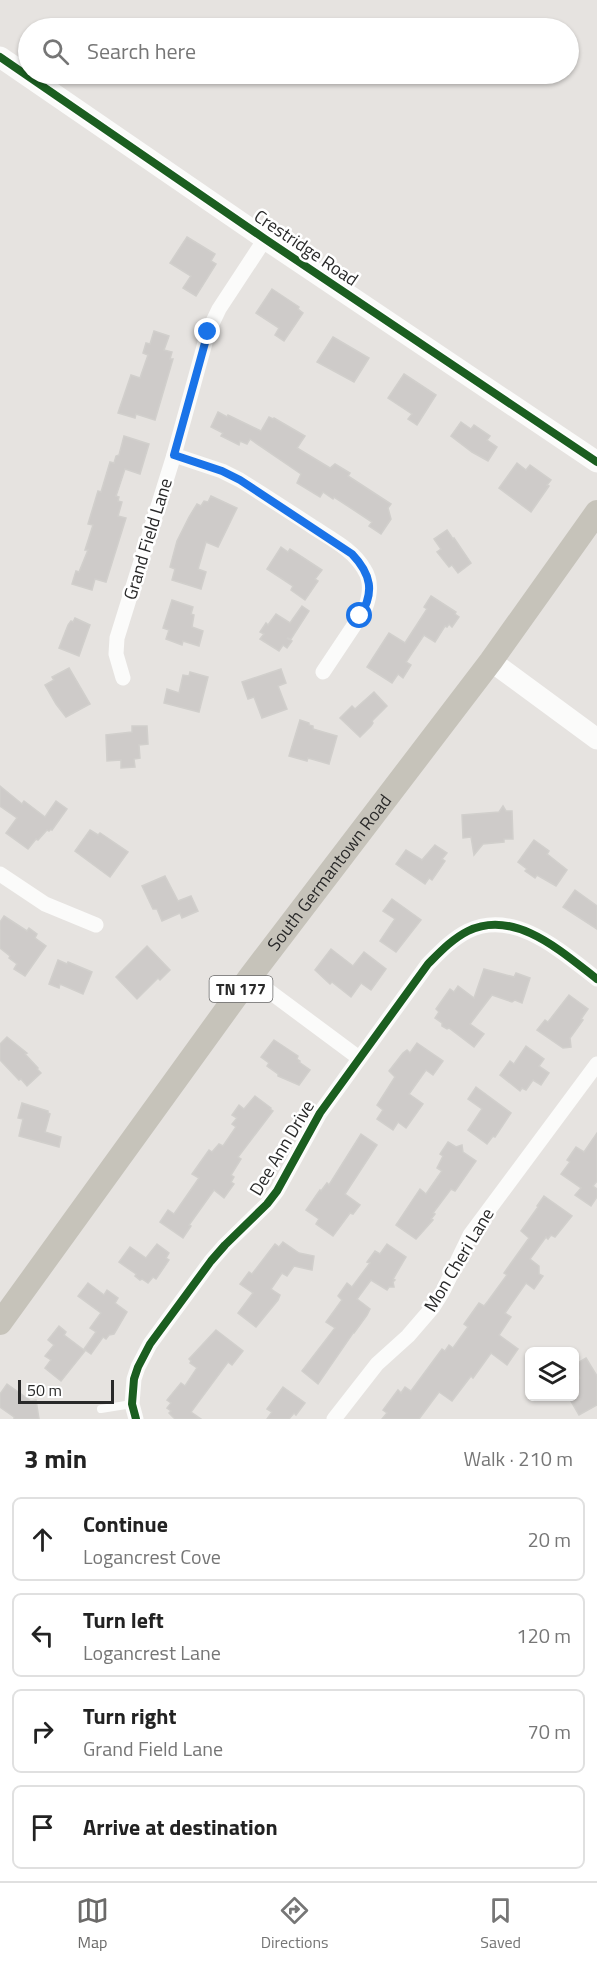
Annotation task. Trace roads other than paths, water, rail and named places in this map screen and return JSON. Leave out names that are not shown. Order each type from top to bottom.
[{"type":"main road","name":"South Germantown Road","points":[[0,1323],[250,977],[491,661],[597,512]]},
{"type":"street","name":"Crestridge Road","points":[[0,57],[18,69]]},
{"type":"street","name":"Crestridge Road","points":[[39,84],[597,462]]},
{"type":"street","name":"Grand Field Lane","points":[[123,678],[116,654],[117,638],[212,324],[265,239]]},
{"type":"street","points":[[174,455],[222,471],[240,480],[352,554],[365,569],[369,593],[364,609],[323,672]]},
{"type":"street","points":[[491,661],[597,739]]},
{"type":"street","points":[[0,874],[45,904],[96,925]]},
{"type":"street","name":"Dee Ann Drive","points":[[132,1404],[134,1379],[150,1344],[211,1261],[277,1191],[311,1128],[359,1058],[428,964],[455,939],[468,931],[484,926],[505,926],[523,930],[541,938],[597,979]]},
{"type":"street","points":[[250,977],[359,1058]]},
{"type":"street","name":"Mon Cheri Lane","points":[[334,1419],[376,1364],[408,1336],[433,1307],[470,1235],[597,1064]]},
{"type":"street","points":[[132,1404],[136,1419]]},
{"type":"lane","points":[[101,1409],[132,1404]]}]
